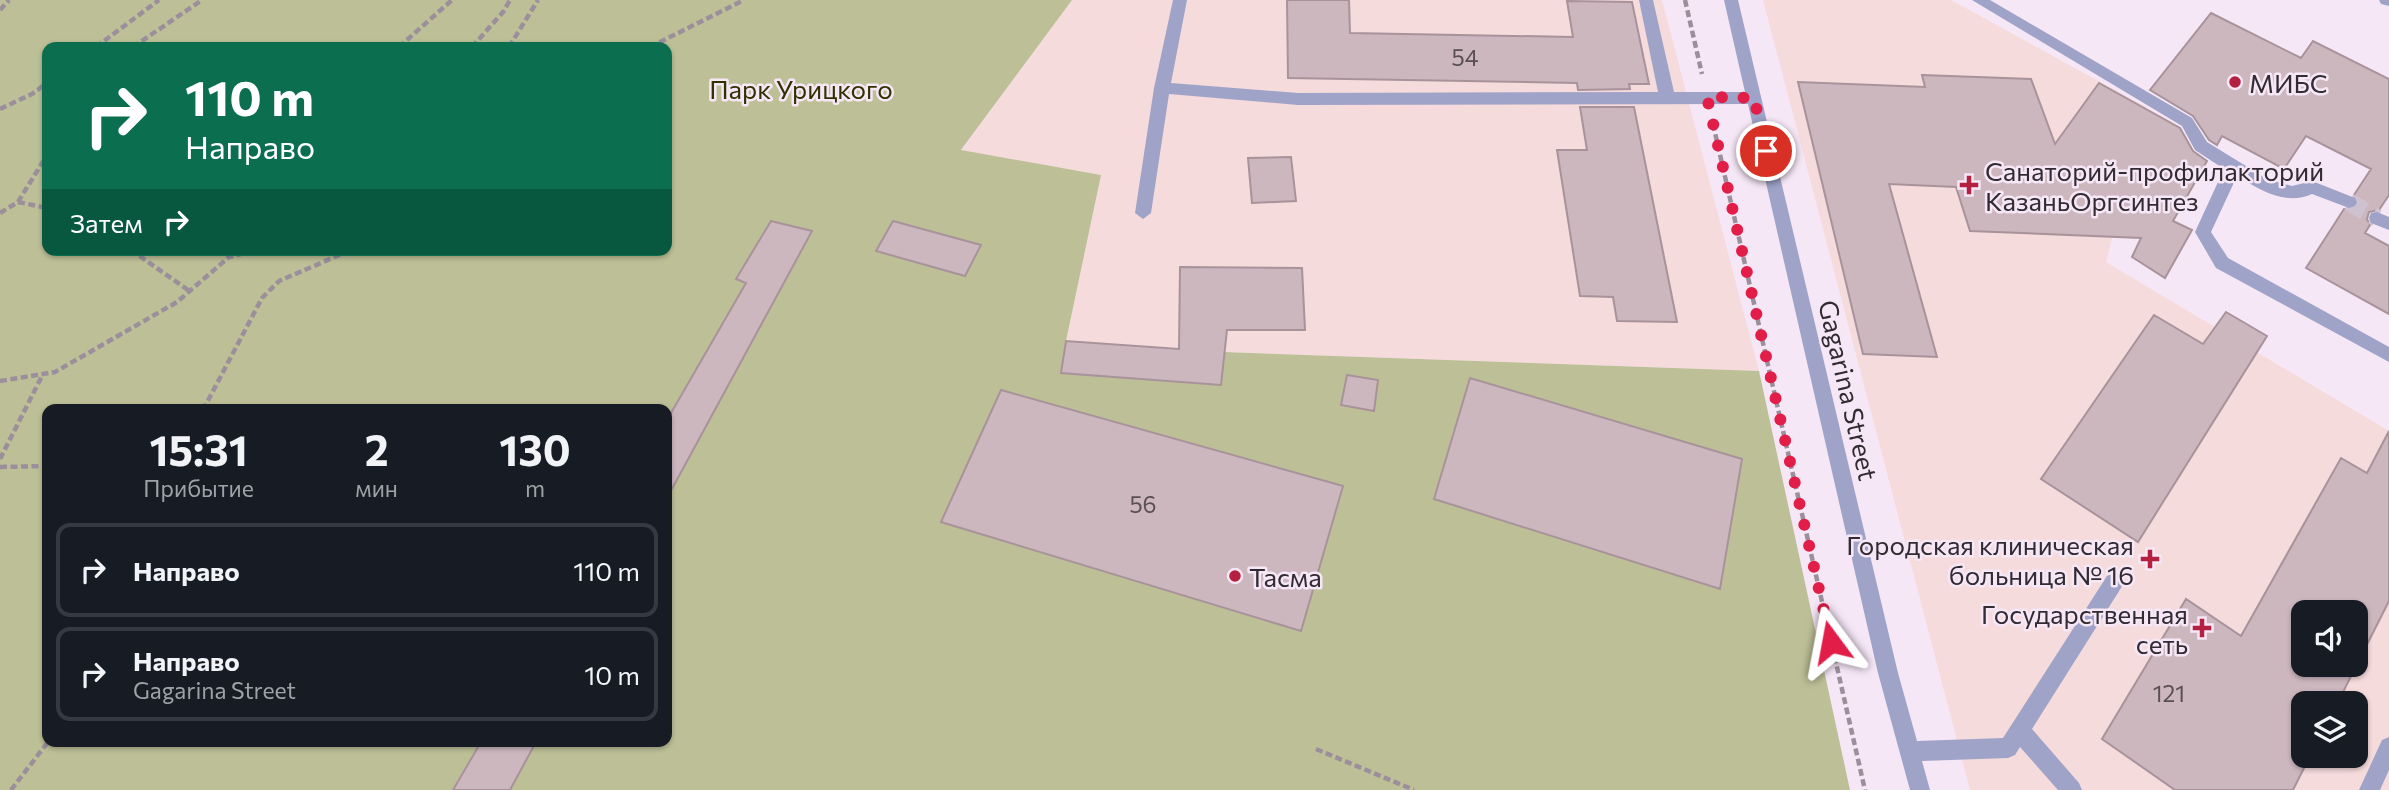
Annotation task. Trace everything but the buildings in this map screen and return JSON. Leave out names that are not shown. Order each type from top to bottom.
[{"type":"street","points":[[1143,213],[1162,88],[1180,0]]},
{"type":"street","points":[[1647,0],[1667,97]]},
{"type":"street","name":"Gagarina Street","points":[[1731,0],[1888,673],[1920,790]]},
{"type":"street","points":[[1979,0],[2187,122],[2201,146],[2233,167],[2286,194],[2304,193],[2312,187],[2349,202]]},
{"type":"street","points":[[1162,88],[1298,99],[1754,98]]},
{"type":"street","points":[[2233,167],[2203,232],[2222,263],[2389,355]]},
{"type":"street","points":[[1911,751],[2008,748],[2114,582]]},
{"type":"street","points":[[2020,731],[2072,790]]},
{"type":"street","points":[[2369,790],[2389,747]]},
{"type":"path","points":[[0,10],[9,0]]},
{"type":"path","points":[[103,42],[159,0]]},
{"type":"path","points":[[140,42],[202,0]]},
{"type":"path","points":[[405,42],[452,0]]},
{"type":"path","points":[[476,42],[510,0]]},
{"type":"path","points":[[512,42],[538,0]]},
{"type":"path","points":[[660,42],[744,0]]},
{"type":"path","points":[[1685,0],[1865,790]]},
{"type":"path","points":[[0,109],[42,87]]},
{"type":"path","points":[[0,213],[18,202],[42,163]]},
{"type":"path","points":[[18,202],[42,207]]},
{"type":"path","points":[[140,256],[188,290]]},
{"type":"path","points":[[0,381],[55,372],[177,302],[188,290],[233,256]]},
{"type":"path","points":[[206,404],[262,299],[279,281],[337,256]]},
{"type":"path","points":[[0,459],[42,375]]},
{"type":"path","points":[[0,467],[42,466]]},
{"type":"path","points":[[10,790],[44,747]]},
{"type":"path","points":[[1316,750],[1414,790]]},
{"type":"shaded area","points":[[1072,0],[1662,0],[1759,371],[1224,352],[1066,341],[1101,175],[961,151]]},
{"type":"shaded area","name":"Городская клиническая больница № 16","points":[[1763,0],[1951,0],[2146,107],[2106,262],[2389,431],[2389,790],[1970,790]]},
{"type":"green space","name":"Тасма","points":[[0,0],[1072,0],[961,150],[1101,175],[1066,341],[1224,352],[1759,371],[1850,790],[0,790]]},
{"type":"tunnel","points":[[2349,202],[2377,218]]},
{"type":"place","name":"МИБС","points":[[2235,82]]},
{"type":"place","name":"Санаторий-профилакторий КазаньОргсинтез","points":[[1969,185]]},
{"type":"place","name":"Городская клиническая больница № 16","points":[[2150,559]]},
{"type":"place","name":"Тасма","points":[[1235,576]]},
{"type":"place","name":"Государственная сеть","points":[[2202,628]]},
{"type":"route","points":[[1766,151],[1754,98],[1707,97],[1831,642]]},
{"type":"park label","name":"Парк Урицкого","points":[[801,88]]}]
